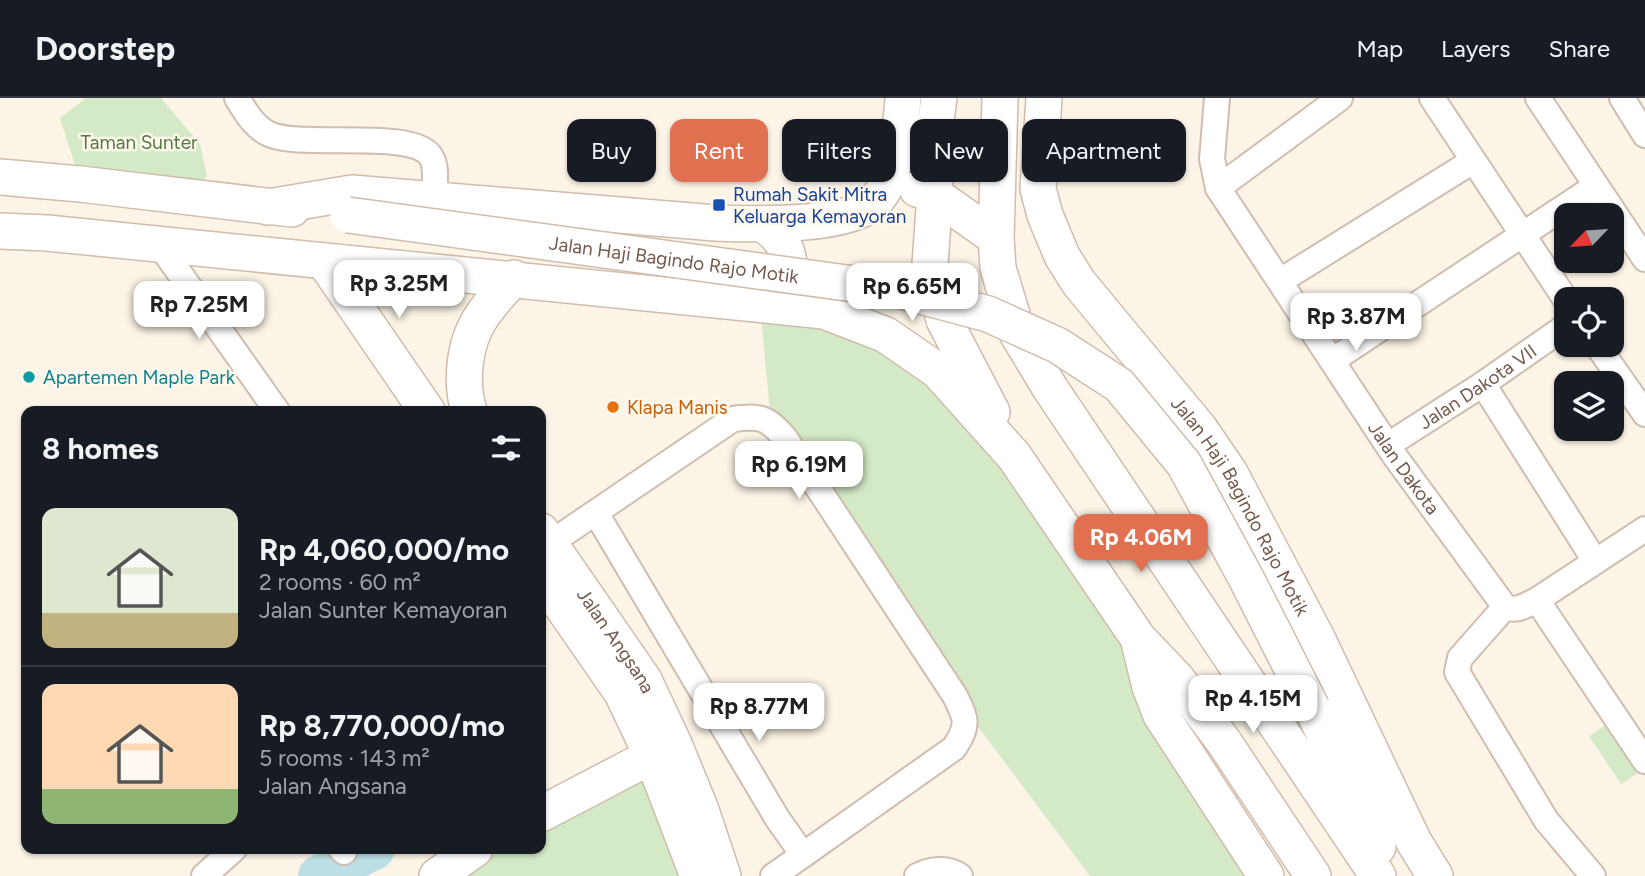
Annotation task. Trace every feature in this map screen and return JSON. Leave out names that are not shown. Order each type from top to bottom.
[{"type":"main road","points":[[896,152],[903,98]]},
{"type":"main road","points":[[939,98],[934,136],[935,195],[930,264],[944,320],[1014,456]]},
{"type":"main road","points":[[1000,98],[996,238],[998,268],[1018,335],[1050,388],[1378,876]]},
{"type":"main road","name":"Jalan Haji Bagindo Rajo Motik","points":[[1044,98],[1038,189],[1058,246],[1079,284],[1200,429],[1230,473],[1317,638],[1414,842],[1435,876]]},
{"type":"main road","name":"Jalan Haji Bagindo Rajo Motik","points":[[0,177],[348,215],[898,290],[988,314],[1057,345],[1119,385],[1184,464],[1246,578],[1332,747],[1391,876]]},
{"type":"main road","points":[[268,207],[352,193],[716,223],[762,224],[801,222],[852,214],[876,201],[886,182]]},
{"type":"main road","points":[[896,182],[935,195],[996,238]]},
{"type":"main road","points":[[760,305],[779,293],[785,283],[789,260],[781,238],[762,224]]},
{"type":"main road","name":"Jalan Haji Bagindo Rajo Motik","points":[[0,232],[47,233],[824,311],[886,335],[938,372],[1014,456],[1138,638],[1177,679],[1224,742],[1314,876]]},
{"type":"main road","points":[[324,261],[424,406]]},
{"type":"main road","points":[[468,406],[465,372],[472,335],[483,314],[514,278]]},
{"type":"main road","name":"Jalan Angsana","points":[[546,553],[644,680],[698,876]]},
{"type":"main road","name":"Jalan Haji Bagindo Rajo Motik","points":[[1138,638],[1150,687],[1161,715],[1266,876]]},
{"type":"main road","name":"Jalan Haji Bagindo Rajo Motik","points":[[1332,747],[1414,842]]},
{"type":"main road","points":[[546,811],[663,750]]},
{"type":"main road","name":"Jalan Angsana","points":[[663,750],[701,810],[723,876]]},
{"type":"main road","points":[[437,876],[468,854]]},
{"type":"street","points":[[237,98],[255,124],[269,134],[289,139],[404,144],[428,153],[433,160],[434,199]]},
{"type":"street","name":"Jalan Dakota","points":[[1217,98],[1213,159],[1218,188],[1388,445],[1505,607]]},
{"type":"street","points":[[1218,188],[1340,98]]},
{"type":"street","points":[[1432,98],[1558,287]]},
{"type":"street","points":[[1538,98],[1645,259]]},
{"type":"street","points":[[1622,98],[1645,135]]},
{"type":"street","points":[[1280,281],[1473,161]]},
{"type":"street","points":[[1333,360],[1596,186]]},
{"type":"street","points":[[159,244],[273,406]]},
{"type":"street","name":"Jalan Dakota VII","points":[[1388,445],[1554,334]]},
{"type":"street","points":[[1605,357],[1645,414]]},
{"type":"street","points":[[1483,384],[1595,561]]},
{"type":"street","points":[[546,549],[733,419],[756,417],[771,422],[792,449],[955,696],[964,714],[964,732],[954,748],[773,876]]},
{"type":"street","points":[[596,513],[777,818],[803,855]]},
{"type":"street","points":[[1593,876],[1546,820],[1457,673],[1460,658],[1505,607],[1510,610],[1520,608],[1537,600],[1595,561],[1642,538]]},
{"type":"street","points":[[1537,600],[1645,761]]},
{"type":"street","points":[[204,876],[228,854]]},
{"type":"street","points":[[917,876],[941,869],[960,876]]},
{"type":"green space","name":"Taman Sunter","points":[[86,98],[161,98],[200,144],[207,176],[188,192],[80,180],[60,118]]},
{"type":"green space","points":[[760,305],[886,335],[1014,456],[1267,876],[1090,876],[955,696],[771,422]]},
{"type":"green space","points":[[1608,723],[1641,771],[1621,784],[1589,736]]},
{"type":"green space","points":[[652,756],[698,876],[437,876],[468,854],[546,854],[546,811]]},
{"type":"waterway","points":[[319,876],[364,854]]},
{"type":"place","name":"Rumah Sakit Mitra Keluarga Kemayoran","points":[[719,205]]},
{"type":"place","name":"Apartemen Maple Park","points":[[29,377]]},
{"type":"place","name":"Klapa Manis","points":[[613,407]]}]
